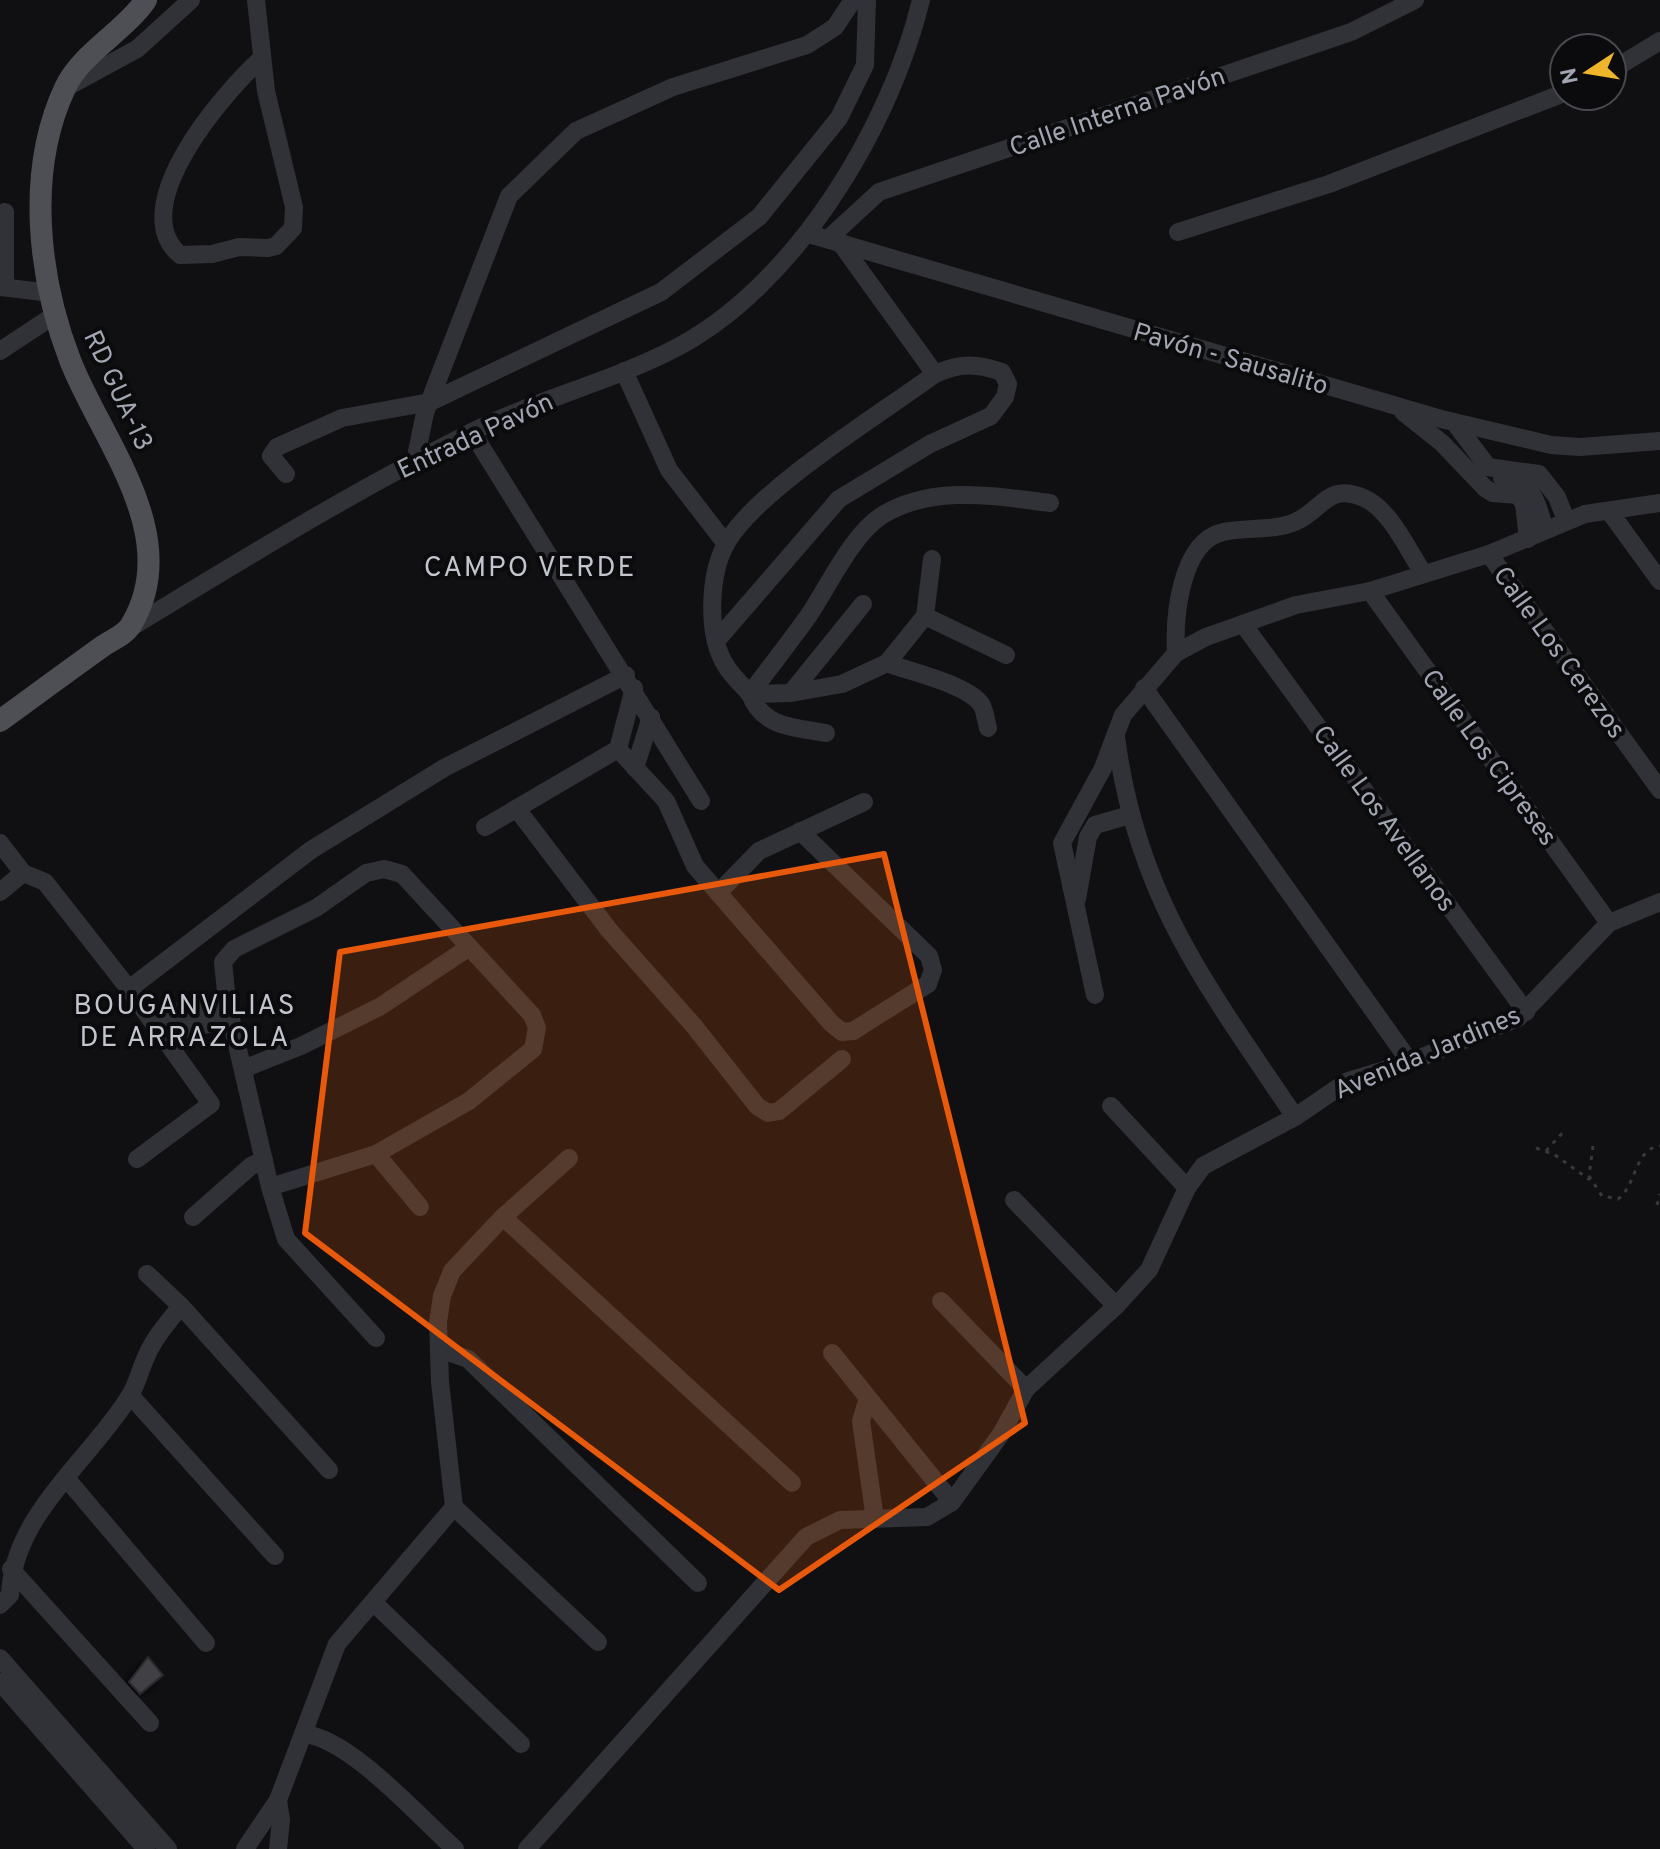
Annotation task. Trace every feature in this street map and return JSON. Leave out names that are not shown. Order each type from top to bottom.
[{"type":"main road","name":"RD GUA-13","points":[[130,628],[146,579],[142,520],[130,481],[70,359],[53,304],[41,232],[44,159],[65,88],[84,63],[132,20],[146,0]]},
{"type":"main road","points":[[0,721],[130,628]]},
{"type":"street","points":[[65,88],[137,49],[191,0]]},
{"type":"street","points":[[256,0],[266,91],[294,207],[293,228],[286,238],[268,248],[239,247],[212,254],[180,255],[171,247],[162,224],[177,164],[241,76],[262,58]]},
{"type":"street","points":[[415,461],[430,402],[509,196],[576,131],[673,87],[807,45],[835,27],[853,0]]},
{"type":"street","points":[[286,474],[271,456],[277,447],[342,418],[430,402],[661,292],[759,217],[839,118],[865,65],[867,0]]},
{"type":"street","name":"Entrada Pavón","points":[[130,628],[315,515],[415,461],[472,432],[624,371],[704,332],[766,281],[809,234],[893,86],[921,0]]},
{"type":"street","name":"Calle Interna Pavón","points":[[834,240],[879,192],[1351,32],[1415,0]]},
{"type":"street","points":[[1628,60],[1660,41]]},
{"type":"street","points":[[1178,232],[1329,184],[1548,99]]},
{"type":"street","points":[[0,351],[53,304],[3,287],[5,212]]},
{"type":"street","name":"Pavón - Sausalito","points":[[809,234],[1447,420],[1551,445],[1580,447],[1660,441]]},
{"type":"street","points":[[834,240],[935,374]]},
{"type":"street","points":[[717,640],[839,499],[930,444],[991,416],[1005,397],[1008,384],[1002,372],[959,363],[935,374],[789,480],[741,524],[726,544],[713,588],[717,640],[725,665],[750,694],[763,717],[776,724],[826,733]]},
{"type":"street","points":[[624,371],[669,470],[726,544]]},
{"type":"street","points":[[1395,405],[1442,443],[1493,493],[1518,495],[1524,504],[1528,539]]},
{"type":"street","points":[[1442,443],[1447,420]]},
{"type":"street","points":[[1447,420],[1488,467],[1539,474],[1557,497],[1566,520]]},
{"type":"street","points":[[1472,450],[1480,427]]},
{"type":"street","points":[[472,432],[630,681],[701,801]]},
{"type":"street","points":[[1471,474],[1521,481],[1534,497],[1545,530]]},
{"type":"street","points":[[750,694],[810,613],[841,562],[879,517],[916,501],[972,493],[1050,503]]},
{"type":"street","points":[[1176,653],[1174,621],[1198,548],[1221,533],[1293,523],[1323,498],[1355,495],[1375,505],[1424,574]]},
{"type":"street","points":[[1095,995],[1062,843],[1116,736],[1123,715],[1176,653],[1206,637],[1296,605],[1370,591],[1489,554],[1566,520],[1660,503]]},
{"type":"street","points":[[1609,511],[1660,581]]},
{"type":"street","name":"Calle Los Cerezos","points":[[1489,554],[1660,790]]},
{"type":"street","points":[[750,694],[791,693],[842,684],[887,663],[925,616],[932,559]]},
{"type":"street","name":"Calle Los Cipreses","points":[[1370,591],[1609,923]]},
{"type":"street","points":[[791,693],[863,604]]},
{"type":"street","points":[[925,616],[1006,655]]},
{"type":"street","name":"Calle Los Avellanos","points":[[1243,624],[1526,1012]]},
{"type":"street","points":[[887,663],[950,684],[974,697],[982,704],[988,728]]},
{"type":"street","points":[[485,827],[618,749],[630,681]]},
{"type":"street","points":[[129,989],[311,850],[444,768],[630,681]]},
{"type":"street","points":[[1144,688],[1410,1062]]},
{"type":"street","points":[[635,768],[651,717]]},
{"type":"street","points":[[1116,736],[1130,815],[1151,883],[1185,952],[1295,1117]]},
{"type":"street","points":[[618,749],[666,801],[695,866],[831,1023],[846,1033],[928,984],[933,965],[929,956],[800,831]]},
{"type":"street","points":[[718,893],[759,851],[864,802]]},
{"type":"street","points":[[517,809],[609,930],[694,1026],[757,1106],[768,1113],[779,1111],[842,1059]]},
{"type":"street","points":[[1075,913],[1088,837],[1095,825],[1130,815]]},
{"type":"street","points":[[0,843],[23,873],[45,882],[129,989],[211,1104],[137,1159]]},
{"type":"street","points":[[270,1187],[376,1154],[469,1101],[533,1049],[537,1028],[532,1015],[402,874],[384,869],[366,873],[316,908],[234,949],[223,962],[229,1010],[270,1187],[286,1239],[376,1338]]},
{"type":"street","points":[[0,892],[23,873]]},
{"type":"street","name":"Avenida Jardines","points":[[875,1519],[917,1518],[936,1514],[952,1502],[1001,1434],[1026,1389],[1116,1306],[1149,1270],[1187,1188],[1203,1166],[1295,1117],[1348,1081],[1410,1062],[1526,1012],[1567,963],[1609,923],[1660,902]]},
{"type":"street","points":[[243,1069],[301,1046],[381,1006],[468,948]]},
{"type":"street","points":[[156,1026],[229,1010]]},
{"type":"street","points":[[1111,1106],[1187,1188]]},
{"type":"street","points":[[376,1154],[420,1207]]},
{"type":"street","points":[[569,1158],[503,1217],[452,1271],[438,1322],[439,1349],[454,1507],[598,1642]]},
{"type":"street","points":[[193,1217],[251,1166],[264,1160]]},
{"type":"street","points":[[1014,1200],[1116,1306]]},
{"type":"street","points":[[503,1217],[792,1483]]},
{"type":"street","points":[[147,1274],[181,1306],[329,1470]]},
{"type":"street","points":[[941,1301],[1026,1389]]},
{"type":"street","points":[[0,1605],[10,1595],[6,1572],[20,1546],[66,1478],[130,1395],[154,1341],[181,1306]]},
{"type":"street","points":[[439,1349],[468,1359],[698,1583]]},
{"type":"street","points":[[832,1353],[952,1502]]},
{"type":"street","points":[[130,1395],[275,1556]]},
{"type":"street","points":[[527,1849],[806,1537],[840,1520],[875,1519],[861,1421],[868,1398]]},
{"type":"street","points":[[66,1478],[206,1643]]},
{"type":"street","points":[[245,1849],[278,1800],[337,1644],[454,1507]]},
{"type":"street","points":[[6,1572],[150,1723]]},
{"type":"street","points":[[373,1602],[521,1744]]},
{"type":"street","points":[[0,1658],[168,1849]]},
{"type":"street","points":[[0,1682],[146,1849]]},
{"type":"street","points":[[303,1734],[317,1735],[341,1746],[455,1849]]},
{"type":"street","points":[[278,1800],[281,1820],[278,1849]]},
{"type":"path","points":[[1546,1151],[1565,1130]]},
{"type":"path","points":[[1593,1146],[1589,1176],[1602,1196],[1618,1199],[1630,1190],[1641,1158],[1653,1147],[1660,1146]]},
{"type":"path","points":[[1536,1148],[1546,1151],[1593,1182]]},
{"type":"path","points":[[1657,1205],[1660,1194]]},
{"type":"highlighted area","points":[[884,854],[1025,1423],[779,1590],[305,1233],[340,952]]},
{"type":"building","points":[[148,1657],[163,1675],[140,1694],[129,1682]]},
{"type":"district","name":"CAMPO VERDE","points":[[530,566]]},
{"type":"district","name":"BOUGANVILIAS DE ARRAZOLA","points":[[185,1020]]}]
